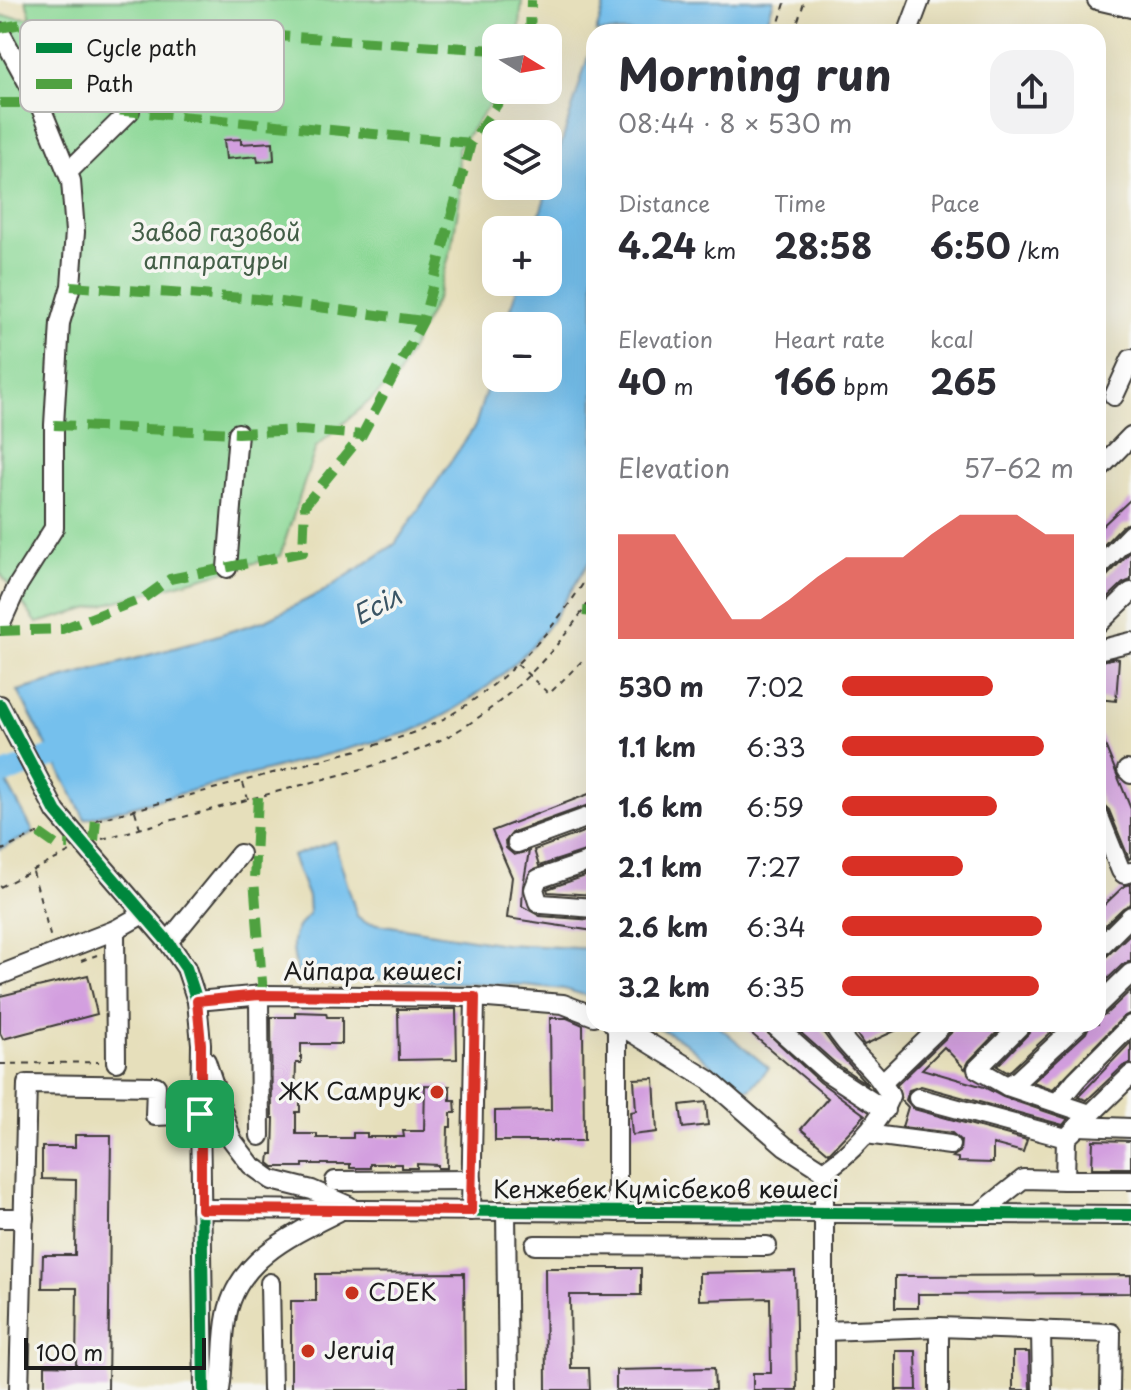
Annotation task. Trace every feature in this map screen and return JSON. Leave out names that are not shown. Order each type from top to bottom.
[{"type":"street","points":[[911,24],[920,0]]},
{"type":"street","points":[[1097,0],[1131,8]]},
{"type":"street","points":[[0,32],[20,68]]},
{"type":"street","points":[[0,625],[18,585],[54,528],[54,425],[60,323],[71,286],[75,206],[68,172],[43,112]]},
{"type":"street","points":[[68,172],[129,112]]},
{"type":"street","points":[[1114,396],[1131,359]]},
{"type":"street","points":[[227,568],[238,433]]},
{"type":"street","points":[[1106,462],[1131,436]]},
{"type":"street","points":[[1106,560],[1131,534]]},
{"type":"street","points":[[1106,616],[1131,592]]},
{"type":"street","points":[[1106,648],[1131,642]]},
{"type":"street","points":[[0,705],[56,812],[168,942],[186,968],[197,1001],[201,1044],[204,1390]]},
{"type":"street","points":[[517,843],[586,818]]},
{"type":"street","points":[[1106,834],[1121,871],[1124,874],[1131,872]]},
{"type":"street","points":[[168,942],[240,854]]},
{"type":"street","points":[[586,863],[538,879],[534,889],[538,902],[542,904],[586,907]]},
{"type":"street","points":[[0,975],[115,930],[143,914]]},
{"type":"street","points":[[1106,941],[1131,916]]},
{"type":"street","points":[[115,930],[116,1062]]},
{"type":"street","points":[[1106,997],[1131,973]]},
{"type":"street","points":[[259,995],[260,1136]]},
{"type":"street","name":"Айпара көшесі","points":[[197,1001],[259,995],[475,997],[563,1004],[586,1013]]},
{"type":"street","points":[[471,1211],[475,997]]},
{"type":"street","points":[[1058,1102],[1131,1025]]},
{"type":"street","points":[[615,1032],[617,1212]]},
{"type":"street","points":[[627,1032],[709,1080],[785,1146],[824,1171]]},
{"type":"street","points":[[782,1032],[828,1073],[885,1110]]},
{"type":"street","points":[[824,1171],[866,1134],[885,1110],[890,1096],[883,1082],[852,1051],[839,1032]]},
{"type":"street","points":[[883,1082],[935,1032]]},
{"type":"street","points":[[1014,1032],[977,1069],[1007,1086],[1058,1102],[1078,1126]]},
{"type":"street","points":[[1007,1086],[1018,1080],[1069,1032]]},
{"type":"street","points":[[201,1044],[232,1140],[244,1158],[272,1180],[312,1190],[351,1210]]},
{"type":"street","points":[[1065,1180],[1078,1126],[1131,1075]]},
{"type":"street","points":[[19,1390],[27,1084],[156,1086],[155,1116],[200,1114]]},
{"type":"street","points":[[918,1098],[1078,1126],[1131,1128]]},
{"type":"street","points":[[866,1134],[950,1145]]},
{"type":"street","points":[[824,1171],[824,1390]]},
{"type":"street","points":[[979,1214],[1023,1179],[1131,1180]]},
{"type":"street","points":[[399,1180],[399,1210]]},
{"type":"street","points":[[335,1181],[472,1180]]},
{"type":"street","name":"Кенжебек Күмісбеков көшесі","points":[[201,1209],[1131,1215]]},
{"type":"street","points":[[220,1390],[227,1311],[237,1287],[252,1264],[274,1247],[351,1210]]},
{"type":"street","points":[[506,1211],[508,1390]]},
{"type":"street","points":[[589,1212],[589,1245]]},
{"type":"street","points":[[674,1246],[675,1212]]},
{"type":"street","points":[[0,1218],[24,1218]]},
{"type":"street","points":[[535,1245],[767,1246]]},
{"type":"street","points":[[270,1283],[272,1390]]},
{"type":"street","points":[[824,1331],[939,1327],[1111,1333],[1110,1384],[1131,1377]]},
{"type":"street","points":[[939,1327],[939,1390]]},
{"type":"street","points":[[1041,1330],[1042,1390]]},
{"type":"path","points":[[778,24],[786,0]]},
{"type":"path","points":[[797,24],[805,0]]},
{"type":"path","points":[[96,820],[413,733],[462,707],[516,664],[571,601],[586,578]]},
{"type":"path","points":[[0,887],[83,845],[401,758],[451,735],[482,715],[527,674],[586,606]]},
{"type":"path","points":[[516,664],[549,694],[583,660]]},
{"type":"path","points":[[243,782],[248,799]]},
{"type":"path","points":[[134,810],[140,829]]},
{"type":"path","points":[[0,851],[39,833]]},
{"type":"path","points":[[33,871],[55,954]]},
{"type":"path","points":[[0,1064],[116,1062]]},
{"type":"green space","name":"Завод газовой аппаратуры","points":[[26,0],[522,0],[520,24],[482,24],[482,104],[490,104],[458,148],[460,197],[452,246],[437,298],[397,377],[316,447],[280,556],[37,623],[0,573],[0,16],[31,18]]},
{"type":"water","points":[[606,0],[774,0],[766,24],[598,24]]},
{"type":"water","points":[[586,63],[586,567],[557,614],[523,656],[488,686],[450,712],[411,732],[85,819],[18,691],[266,620],[324,591],[395,544],[475,426],[486,392],[562,392],[562,312],[510,312],[515,296],[562,296],[562,216],[539,216],[544,200],[562,200],[562,142]]},
{"type":"water","points":[[0,770],[34,833],[0,849]]},
{"type":"water","points":[[334,841],[357,916],[365,922],[504,944],[586,949],[586,996],[564,989],[523,985],[330,978],[298,974],[294,934],[309,914],[308,897],[292,856]]},
{"type":"water","points":[[667,1032],[726,1032],[769,1068],[750,1089],[738,1088],[685,1042]]},
{"type":"building","points":[[241,139],[241,144],[273,142],[274,160],[258,162],[257,156],[226,159],[224,140]]},
{"type":"building","points":[[1131,499],[1131,522],[1122,526],[1106,543],[1106,522]]},
{"type":"building","points":[[1131,551],[1131,580],[1123,583],[1106,599],[1107,576]]},
{"type":"building","points":[[1119,659],[1116,701],[1106,700],[1106,660]]},
{"type":"building","points":[[1106,748],[1131,809],[1129,859],[1106,807]]},
{"type":"building","points":[[586,795],[586,806],[513,832],[505,842],[506,848],[514,855],[529,851],[522,906],[540,916],[586,919],[586,930],[507,918],[512,877],[492,831]]},
{"type":"building","points":[[586,831],[586,851],[539,866],[534,850]]},
{"type":"building","points":[[586,876],[586,894],[548,892],[547,889]]},
{"type":"building","points":[[1131,884],[1131,904],[1106,924],[1106,903],[1124,886]]},
{"type":"building","points":[[1131,933],[1131,961],[1123,964],[1106,980],[1106,957]]},
{"type":"building","points":[[88,975],[97,1014],[3,1039],[0,1033],[0,996]]},
{"type":"building","points":[[1131,990],[1131,1013],[1123,1017],[1053,1089],[1033,1082],[1086,1032],[1106,1032],[1106,1014]]},
{"type":"building","points":[[398,1009],[456,1009],[457,1059],[399,1060]]},
{"type":"building","name":"ЖК Самрук","points":[[295,1012],[342,1017],[342,1044],[301,1044],[301,1063],[296,1063],[295,1098],[300,1098],[300,1112],[296,1112],[296,1134],[317,1134],[317,1138],[353,1138],[353,1133],[367,1133],[367,1137],[404,1137],[403,1131],[424,1131],[425,1085],[450,1086],[450,1100],[455,1100],[456,1113],[451,1113],[451,1127],[448,1127],[447,1168],[417,1164],[417,1168],[401,1168],[401,1164],[370,1164],[370,1168],[350,1168],[350,1164],[274,1167],[269,1163],[270,1154],[273,1154],[274,1118],[271,1017],[295,1017]]},
{"type":"building","points":[[550,1018],[567,1018],[583,1025],[584,1141],[495,1141],[495,1111],[551,1110]]},
{"type":"building","points":[[750,1032],[767,1032],[820,1082],[865,1115],[829,1153],[801,1129],[828,1098]]},
{"type":"building","points":[[800,1032],[823,1032],[868,1085],[835,1063]]},
{"type":"building","points":[[855,1032],[892,1032],[864,1045]]},
{"type":"building","points":[[997,1032],[965,1069],[944,1047],[922,1069],[984,1087],[1003,1097],[1068,1119],[1063,1125],[921,1086],[909,1090],[906,1100],[914,1109],[1027,1140],[1023,1152],[993,1144],[993,1163],[958,1162],[958,1158],[952,1157],[960,1152],[961,1141],[952,1133],[902,1127],[908,1107],[901,1100],[897,1085],[951,1033]]},
{"type":"building","points":[[1030,1032],[1051,1032],[1011,1070],[1007,1072],[997,1066]]},
{"type":"building","points":[[1131,1042],[1131,1063],[1123,1066],[1087,1100],[1078,1097]]},
{"type":"building","points":[[654,1078],[657,1132],[632,1135],[630,1112],[636,1111],[634,1079]]},
{"type":"building","points":[[706,1102],[708,1125],[683,1128],[680,1105]]},
{"type":"building","points":[[75,1135],[111,1135],[108,1390],[45,1390],[45,1365],[76,1366],[77,1288],[42,1288],[43,1255],[75,1255],[76,1180],[42,1179],[42,1147],[75,1147]]},
{"type":"building","points":[[1093,1140],[1131,1141],[1131,1168],[1092,1168]]},
{"type":"building","points":[[545,1268],[641,1268],[641,1295],[570,1295],[571,1368],[589,1368],[590,1390],[546,1390]]},
{"type":"building","points":[[795,1271],[797,1390],[753,1390],[753,1373],[771,1373],[770,1298],[699,1300],[699,1273]]},
{"type":"building","points":[[464,1273],[465,1390],[291,1390],[291,1301],[316,1301],[316,1274]]},
{"type":"building","points":[[1131,1275],[1131,1293],[918,1294],[918,1308],[895,1308],[895,1276]]},
{"type":"building","points":[[896,1351],[916,1351],[917,1390],[896,1390]]},
{"type":"building","points":[[1013,1352],[1029,1352],[1030,1390],[1013,1390]]},
{"type":"building","points":[[714,1368],[715,1390],[616,1390],[616,1370]]},
{"type":"waterway","name":"Есіл","points":[[0,775],[79,750]]},
{"type":"marked path","points":[[530,24],[531,0]]},
{"type":"marked path","points":[[0,28],[20,24]]},
{"type":"marked path","points":[[284,36],[482,49]]},
{"type":"marked path","points":[[0,103],[20,103]]},
{"type":"marked path","points":[[0,631],[62,629],[144,598],[170,579],[303,552],[305,505],[362,435],[423,321],[471,143],[497,104]]},
{"type":"marked path","points":[[136,112],[471,143]]},
{"type":"marked path","points":[[71,286],[258,299],[423,321]]},
{"type":"marked path","points":[[54,425],[238,433],[301,430],[362,435]]},
{"type":"marked path","points":[[258,797],[254,879],[263,995]]},
{"type":"marked path","points":[[94,841],[96,820]]},
{"type":"marked path","points":[[39,833],[56,845],[69,845]]},
{"type":"cycle path","points":[[0,705],[56,812],[168,942],[186,968],[197,1001],[201,1044],[204,1390]]},
{"type":"cycle path","points":[[201,1209],[1131,1215]]},
{"type":"place","name":"ЖК Самрук","points":[[437,1092]]},
{"type":"place","name":"CDEK","points":[[352,1293]]},
{"type":"place","name":"Jeruiq","points":[[308,1351]]},
{"type":"route","points":[[259,995],[475,997],[471,1211],[201,1209],[200,1114],[201,1044],[197,1001],[259,995]]}]
